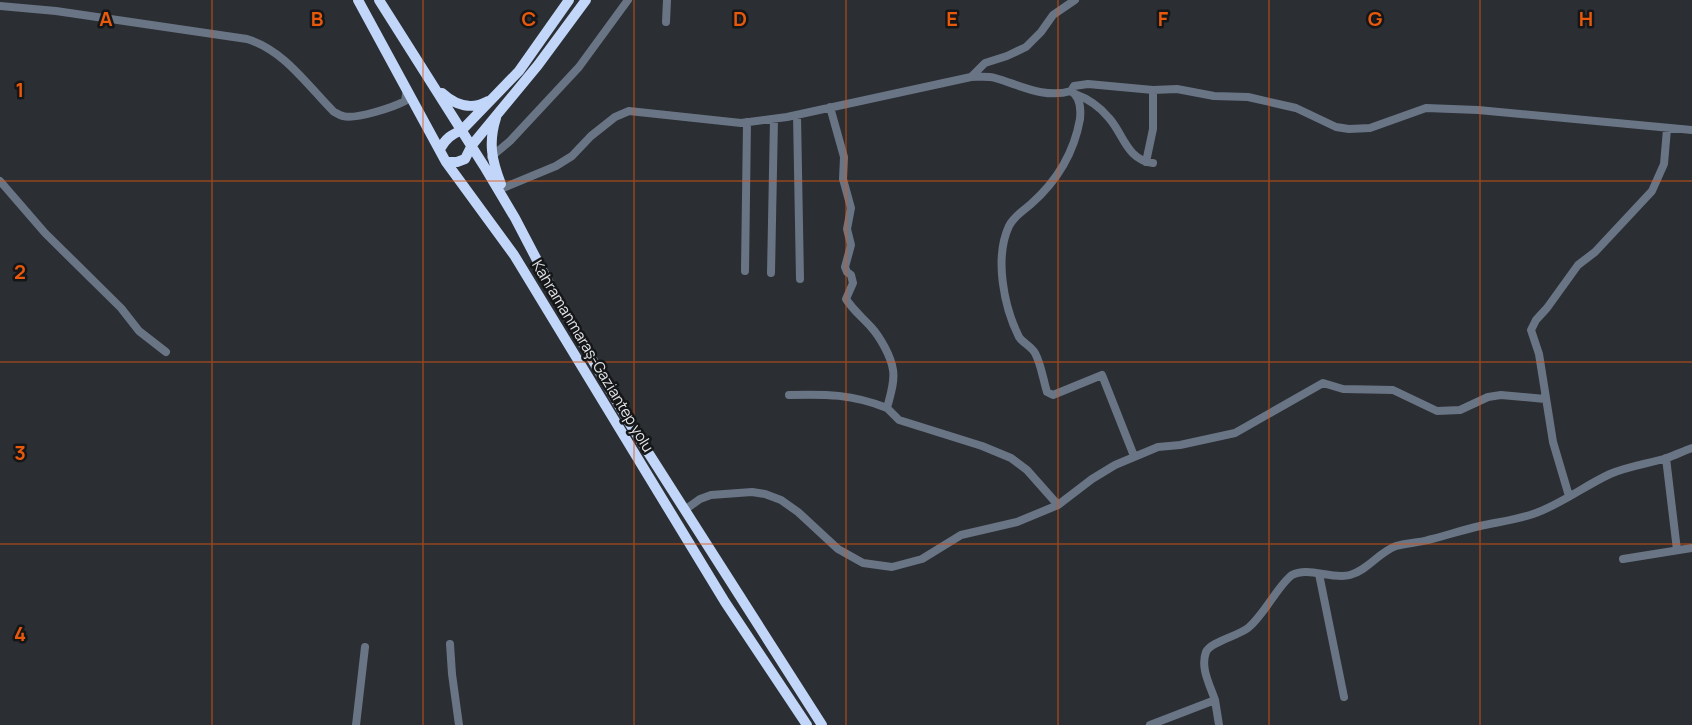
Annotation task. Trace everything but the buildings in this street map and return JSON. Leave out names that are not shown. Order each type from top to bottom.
[{"type":"highway","name":"Kahramanmaraş-Gaziantep yolu","points":[[358,0],[446,162],[514,255],[719,592],[807,725]]},
{"type":"highway","name":"Kahramanmaraş-Gaziantep yolu","points":[[379,0],[472,145],[515,218],[562,308],[609,390],[822,725]]},
{"type":"highway","points":[[440,149],[450,135],[462,130],[519,71],[569,0]]},
{"type":"highway","points":[[446,162],[465,159],[472,145],[586,0]]},
{"type":"highway","points":[[435,86],[456,103],[469,107],[481,105],[494,98]]},
{"type":"highway","points":[[497,114],[492,131],[491,158],[515,218]]},
{"type":"street","points":[[491,158],[510,141],[579,67],[628,0]]},
{"type":"street","points":[[666,22],[667,0]]},
{"type":"street","points":[[971,77],[985,63],[1007,56],[1026,46],[1041,32],[1053,15],[1075,0]]},
{"type":"street","points":[[0,6],[56,11],[247,39],[263,44],[285,60],[334,112],[344,117],[357,116],[399,104],[405,101],[407,87]]},
{"type":"street","points":[[503,188],[556,166],[572,156],[591,136],[615,117],[629,111],[741,123],[797,115],[971,77],[993,77],[1022,89],[1060,94],[1073,92],[1089,99],[1111,119],[1131,152],[1149,163],[1153,129],[1153,90]]},
{"type":"street","points":[[1134,456],[1102,375],[1053,395],[1047,392],[1036,355],[1020,340],[1008,311],[1003,284],[1002,251],[1009,225],[1056,177],[1065,165],[1077,137],[1081,108],[1073,92],[1074,86],[1088,84],[1153,90],[1177,89],[1214,96],[1248,97],[1296,108],[1336,127],[1349,129],[1370,128],[1426,108],[1478,110],[1692,130]]},
{"type":"street","points":[[399,104],[414,109],[422,115]]},
{"type":"street","points":[[830,107],[844,157],[843,179],[851,208],[847,229],[851,245],[845,267],[853,283],[846,299],[854,312],[872,328],[886,351],[893,370],[887,408]]},
{"type":"street","points":[[797,115],[800,279]]},
{"type":"street","points":[[771,273],[774,119]]},
{"type":"street","points":[[745,271],[747,122]]},
{"type":"street","points":[[1569,495],[1552,442],[1539,354],[1531,330],[1536,320],[1547,309],[1578,265],[1595,252],[1652,191],[1664,164],[1667,129]]},
{"type":"street","points":[[0,181],[45,233],[121,308],[139,331],[166,352]]},
{"type":"street","points":[[686,509],[700,499],[711,495],[752,492],[765,494],[781,500],[798,512],[838,549],[863,563],[892,567],[922,559],[961,535],[1017,522],[1058,505],[1092,479],[1134,456],[1158,447],[1180,445],[1235,433],[1323,383],[1343,389],[1393,390],[1437,411],[1460,410],[1488,397],[1501,395],[1545,399]]},
{"type":"street","points":[[789,395],[830,394],[864,399],[887,408],[899,420],[939,431],[1011,458],[1027,470],[1058,505]]},
{"type":"street","points":[[1219,725],[1215,700],[1203,665],[1207,650],[1250,627],[1290,577],[1303,572],[1350,575],[1395,546],[1426,541],[1477,526],[1533,514],[1590,483],[1629,466],[1666,458],[1692,448]]},
{"type":"street","points":[[1666,458],[1677,550]]},
{"type":"street","points":[[1623,559],[1692,548]]},
{"type":"street","points":[[1319,574],[1344,697]]},
{"type":"street","points":[[450,644],[459,725]]},
{"type":"street","points":[[356,725],[365,647]]},
{"type":"street","points":[[1150,725],[1215,700]]}]
